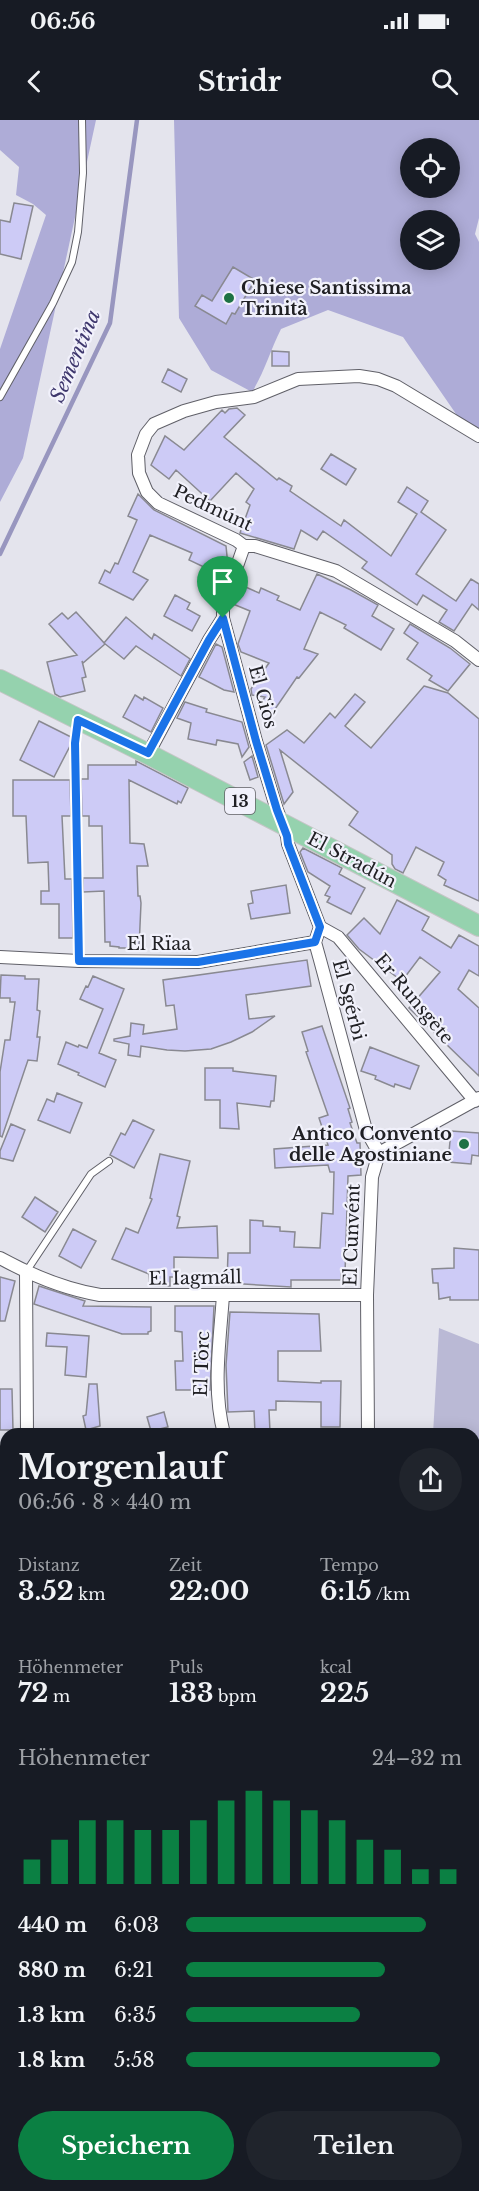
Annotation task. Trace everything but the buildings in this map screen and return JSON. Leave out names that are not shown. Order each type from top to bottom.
[{"type":"main road","name":"El Stradún","points":[[0,680],[148,753],[479,926]]},
{"type":"street","name":"Pedmúnt","points":[[479,436],[396,386],[378,379],[359,376],[312,378],[290,381],[254,397],[216,402],[169,416],[150,427],[141,444],[138,464],[139,473],[152,498],[244,546],[255,546],[336,571],[456,640],[479,660]]},
{"type":"street","name":"El Ciòs","points":[[244,546],[223,606],[223,618],[256,741],[282,823]]},
{"type":"street","points":[[148,753],[223,618]]},
{"type":"street","points":[[282,823],[320,927]]},
{"type":"street","name":"El Sgérbi","points":[[320,927],[315,942],[366,1130],[379,1153]]},
{"type":"street","name":"Er Runsgète","points":[[320,927],[338,937],[477,1100]]},
{"type":"street","name":"El Rïaa","points":[[0,957],[79,961],[198,962],[315,942]]},
{"type":"street","points":[[379,1153],[477,1100]]},
{"type":"street","name":"El Cunvént","points":[[368,1428],[368,1295],[372,1177],[379,1153]]},
{"type":"street","points":[[0,1258],[26,1272],[27,1428]]},
{"type":"street","name":"El Iagmáll","points":[[26,1272],[84,1292],[100,1295],[368,1295]]},
{"type":"street","name":"El Törc","points":[[223,1428],[218,1407],[218,1388],[224,1295]]},
{"type":"lane","points":[[0,397],[53,303],[72,262],[78,232],[83,173],[82,120]]},
{"type":"lane","points":[[78,720],[75,743],[79,961]]},
{"type":"lane","points":[[26,1272],[91,1174],[109,1161]]},
{"type":"shaded area","points":[[0,120],[96,120],[23,458],[0,502],[0,349],[46,215],[33,204],[16,195],[19,167],[0,150]]},
{"type":"shaded area","points":[[174,120],[479,120],[479,218],[475,234],[479,242],[479,436],[465,427],[403,337],[328,310],[281,329],[252,392],[211,370],[179,318]]},
{"type":"shaded area","points":[[439,1328],[479,1344],[479,1428],[433,1428]]},
{"type":"waterway","name":"Sementina","points":[[0,554],[110,323],[137,120]]},
{"type":"place","name":"Chiese Santissima Trinità","points":[[229,298]]},
{"type":"place","name":"Antico Convento delle Agostiniane","points":[[464,1144]]},
{"type":"route","points":[[223,618],[273,798],[320,927],[315,942],[198,962],[79,961],[75,743],[78,720],[148,753],[223,618]]}]
